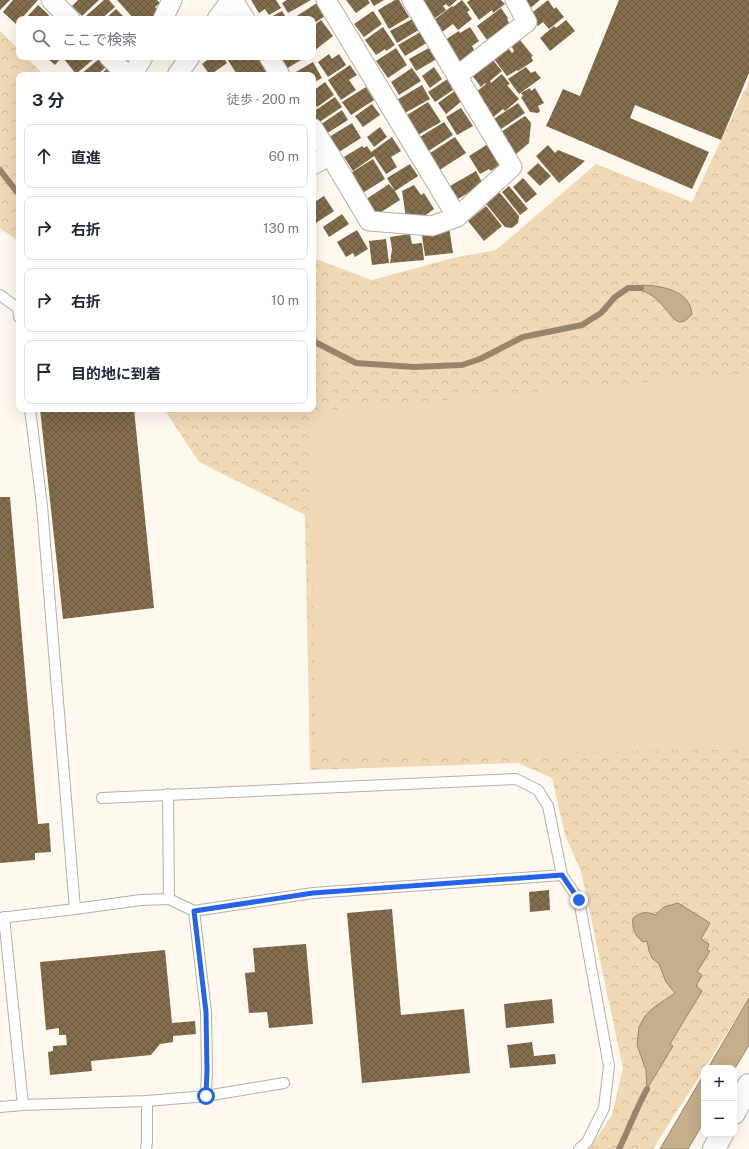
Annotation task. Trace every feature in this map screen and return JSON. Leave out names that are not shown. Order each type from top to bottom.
[{"type":"main road","points":[[737,1107],[749,1085]]},
{"type":"main road","points":[[714,1149],[720,1137]]},
{"type":"street","points":[[51,0],[67,16]]},
{"type":"street","points":[[164,16],[172,0]]},
{"type":"street","points":[[219,16],[232,0],[243,16]]},
{"type":"street","points":[[326,0],[457,217]]},
{"type":"street","points":[[316,133],[369,221],[432,226],[457,217],[512,167],[412,0]]},
{"type":"street","points":[[457,76],[527,22],[515,0]]},
{"type":"street","points":[[112,60],[124,72]]},
{"type":"street","points":[[134,72],[141,60]]},
{"type":"street","points":[[271,60],[278,72]]},
{"type":"street","points":[[316,163],[330,155]]},
{"type":"lane","points":[[0,295],[16,307]]},
{"type":"lane","points":[[30,412],[42,506],[75,909]]},
{"type":"lane","points":[[102,798],[516,779],[538,790],[548,806],[562,875],[579,900],[609,1066],[604,1108],[587,1142],[579,1149]]},
{"type":"lane","points":[[168,794],[169,899]]},
{"type":"lane","points":[[23,1105],[2,918],[141,900],[169,899],[194,911],[313,893],[562,875]]},
{"type":"lane","points":[[194,911],[206,1012],[206,1096]]},
{"type":"lane","points":[[0,1107],[147,1101],[206,1096],[284,1082]]},
{"type":"lane","points":[[146,1149],[147,1101]]},
{"type":"green space","points":[[0,31],[16,47],[16,60],[29,60],[41,72],[16,72],[16,239],[0,228]]},
{"type":"green space","points":[[749,81],[749,998],[706,1065],[701,1065],[701,1074],[653,1149],[589,1149],[612,1115],[623,1068],[581,871],[565,835],[552,778],[518,763],[310,770],[305,515],[199,462],[166,412],[316,412],[316,259],[372,280],[453,258],[496,250],[596,164],[692,202]]},
{"type":"green space","points":[[749,373],[749,749],[316,757],[309,412]]},
{"type":"shaded area","points":[[642,285],[666,288],[681,295],[686,299],[692,314],[683,322],[679,322],[672,317],[655,298],[640,290]]},
{"type":"shaded area","points":[[678,903],[710,923],[701,939],[709,944],[707,950],[710,951],[697,972],[702,975],[696,986],[702,991],[670,1044],[673,1046],[647,1089],[646,1070],[637,1045],[639,1027],[645,1016],[653,1008],[675,993],[666,982],[659,964],[652,958],[647,941],[643,942],[633,929],[633,918],[638,914],[644,913],[655,915],[664,907]]},
{"type":"shaded area","points":[[749,998],[749,1045],[737,1065],[710,1065]]},
{"type":"shaded area","points":[[701,1079],[701,1127],[688,1149],[660,1149]]},
{"type":"building","points":[[0,0],[10,0],[0,10]]},
{"type":"building","points":[[13,0],[38,0],[24,16],[16,16],[16,24],[3,12]]},
{"type":"building","points":[[78,0],[99,0],[82,16],[72,6]]},
{"type":"building","points":[[104,0],[109,0],[115,7],[104,16],[86,16]]},
{"type":"building","points":[[117,0],[157,0],[160,3],[155,7],[160,12],[156,16],[131,16]]},
{"type":"building","points":[[251,0],[276,0],[281,8],[269,15],[265,9],[259,13]]},
{"type":"building","points":[[287,0],[311,0],[288,13],[282,3]]},
{"type":"building","points":[[346,0],[368,0],[370,3],[356,13]]},
{"type":"building","points":[[370,0],[384,0],[374,6]]},
{"type":"building","points":[[395,0],[399,0],[409,17],[389,29],[378,10]]},
{"type":"building","points":[[421,0],[457,0],[449,7],[446,4],[443,6],[446,10],[434,19]]},
{"type":"building","points":[[462,0],[470,10],[467,12],[472,19],[458,30],[453,24],[442,32],[433,21]]},
{"type":"building","points":[[470,0],[501,0],[505,4],[493,13],[492,10],[479,20],[467,2]]},
{"type":"building","points":[[519,0],[540,0],[528,10]]},
{"type":"building","points":[[548,0],[554,9],[556,7],[564,17],[549,29],[543,22],[538,26],[529,15]]},
{"type":"building","points":[[619,0],[749,0],[749,73],[721,140],[635,105],[630,118],[709,152],[692,189],[546,126],[563,89],[580,96]]},
{"type":"building","points":[[317,3],[325,16],[316,22],[316,16],[297,16]]},
{"type":"building","points":[[38,5],[49,15],[48,16],[28,16]]},
{"type":"building","points":[[501,8],[508,18],[507,19],[510,25],[490,44],[477,26]]},
{"type":"building","points":[[116,9],[123,16],[108,16]]},
{"type":"building","points":[[282,11],[285,16],[273,16]]},
{"type":"building","points":[[373,11],[382,24],[364,37],[354,24]]},
{"type":"building","points":[[416,17],[422,28],[397,43],[390,31]]},
{"type":"building","points":[[321,20],[333,36],[316,49],[316,24]]},
{"type":"building","points":[[566,20],[575,31],[550,51],[540,38],[554,26],[556,28]]},
{"type":"building","points":[[383,27],[395,45],[376,55],[365,40]]},
{"type":"building","points":[[470,27],[479,41],[472,46],[475,52],[455,66],[445,40],[459,31],[460,33]]},
{"type":"building","points":[[424,30],[430,41],[405,56],[398,45]]},
{"type":"building","points":[[520,40],[533,56],[531,57],[533,61],[507,76],[493,58],[508,48],[512,53],[514,51],[512,47]]},
{"type":"building","points":[[434,45],[440,57],[416,71],[409,59]]},
{"type":"building","points":[[396,48],[407,65],[388,78],[376,61]]},
{"type":"building","points":[[329,54],[332,59],[339,54],[346,65],[328,77],[318,62]]},
{"type":"building","points":[[491,58],[502,71],[490,81],[491,83],[502,74],[510,84],[507,85],[519,99],[505,111],[503,109],[491,119],[475,93],[486,84],[485,83],[481,87],[471,74]]},
{"type":"building","points":[[49,60],[59,60],[55,65]]},
{"type":"building","points":[[65,60],[92,60],[78,72],[74,72]]},
{"type":"building","points":[[98,60],[100,60],[106,67],[100,72],[83,72]]},
{"type":"building","points":[[207,60],[225,60],[227,63],[214,72],[208,72],[202,64]]},
{"type":"building","points":[[228,60],[260,60],[267,72],[235,72]]},
{"type":"building","points":[[281,60],[301,60],[286,69]]},
{"type":"building","points":[[313,62],[322,78],[316,81],[316,72],[296,72]]},
{"type":"building","points":[[111,65],[118,72],[103,72]]},
{"type":"building","points":[[350,65],[357,75],[349,80],[356,90],[341,100],[328,80]]},
{"type":"building","points":[[434,67],[442,79],[430,88],[422,76]]},
{"type":"building","points":[[526,67],[531,73],[535,71],[541,78],[519,94],[508,79]]},
{"type":"building","points":[[412,68],[421,81],[399,95],[391,82]]},
{"type":"building","points":[[449,78],[454,85],[451,87],[453,90],[435,102],[428,92]]},
{"type":"building","points":[[325,82],[334,95],[317,107],[316,89]]},
{"type":"building","points":[[422,85],[430,99],[403,114],[395,101]]},
{"type":"building","points":[[366,87],[374,100],[351,115],[342,102]]},
{"type":"building","points":[[530,88],[531,91],[535,88],[544,103],[538,106],[540,111],[538,113],[530,112],[521,97],[523,96],[521,93]]},
{"type":"building","points":[[456,90],[463,100],[446,114],[438,103]]},
{"type":"building","points":[[335,97],[342,107],[318,123],[316,120],[316,110]]},
{"type":"building","points":[[428,102],[441,122],[416,136],[404,117]]},
{"type":"building","points":[[518,103],[525,113],[501,129],[494,119]]},
{"type":"building","points":[[372,104],[380,115],[363,127],[355,116]]},
{"type":"building","points":[[461,108],[473,126],[457,135],[446,117]]},
{"type":"building","points":[[342,110],[348,120],[326,134],[320,125]]},
{"type":"building","points":[[525,116],[531,123],[529,143],[515,155],[501,132]]},
{"type":"building","points":[[444,122],[453,135],[424,154],[415,140]]},
{"type":"building","points":[[352,123],[361,138],[339,152],[329,137]]},
{"type":"building","points":[[380,127],[387,137],[374,147],[367,137]]},
{"type":"building","points":[[392,137],[401,151],[391,157],[397,167],[386,174],[374,156],[353,171],[344,157],[362,146],[364,148],[367,146],[371,152]]},
{"type":"building","points":[[455,137],[466,153],[438,171],[427,155]]},
{"type":"building","points":[[488,144],[500,162],[498,163],[499,165],[491,171],[489,169],[480,174],[469,156]]},
{"type":"building","points":[[548,145],[555,153],[558,150],[585,161],[559,183],[536,156]]},
{"type":"building","points":[[373,159],[385,179],[361,194],[349,174]]},
{"type":"building","points":[[538,163],[551,176],[540,186],[527,173]]},
{"type":"building","points":[[410,164],[418,176],[395,191],[387,178]]},
{"type":"building","points":[[476,171],[483,184],[458,199],[450,186]]},
{"type":"building","points":[[523,178],[537,194],[526,203],[513,187]]},
{"type":"building","points":[[389,184],[400,200],[375,216],[365,200]]},
{"type":"building","points":[[414,185],[421,195],[424,193],[434,209],[423,217],[406,218],[402,191]]},
{"type":"building","points":[[509,186],[528,209],[520,215],[502,192]]},
{"type":"building","points":[[494,193],[500,193],[519,216],[518,223],[512,228],[505,227],[486,204],[488,198]]},
{"type":"building","points":[[324,196],[334,211],[316,223],[316,201]]},
{"type":"building","points":[[486,206],[502,226],[484,241],[468,221]]},
{"type":"building","points":[[342,214],[349,224],[329,237],[323,227]]},
{"type":"building","points":[[449,227],[453,253],[425,256],[421,229]]},
{"type":"building","points":[[357,230],[368,249],[355,257],[353,253],[346,257],[337,242]]},
{"type":"building","points":[[410,234],[412,244],[422,243],[424,260],[390,263],[392,249],[390,237]]},
{"type":"building","points":[[386,239],[389,263],[372,265],[369,241]]},
{"type":"building","points":[[40,412],[134,412],[154,608],[63,619]]},
{"type":"building","points":[[0,497],[10,497],[38,824],[49,823],[51,852],[35,853],[35,860],[0,863]]},
{"type":"building","points":[[549,890],[550,910],[530,912],[529,892]]},
{"type":"building","points":[[392,909],[401,1015],[464,1009],[470,1073],[362,1083],[347,913]]},
{"type":"building","points":[[306,944],[313,1024],[269,1028],[267,1012],[249,1013],[245,973],[255,972],[253,948]]},
{"type":"building","points":[[165,950],[172,1023],[195,1021],[196,1034],[173,1036],[173,1042],[160,1044],[151,1055],[91,1061],[92,1071],[50,1075],[48,1052],[53,1051],[53,1046],[67,1045],[66,1035],[59,1035],[59,1028],[46,1030],[40,962]]},
{"type":"building","points":[[552,999],[554,1023],[506,1028],[504,1004]]},
{"type":"building","points":[[532,1042],[534,1056],[555,1054],[556,1064],[510,1068],[507,1045]]},
{"type":"waterway","points":[[0,170],[16,191]]},
{"type":"waterway","points":[[316,343],[356,363],[414,367],[462,365],[480,359],[523,337],[582,325],[601,313],[615,297],[628,288],[641,288]]},
{"type":"waterway","points":[[619,1149],[647,1089]]},
{"type":"route","points":[[206,1096],[206,1012],[194,911],[313,893],[562,875],[579,900]]}]
